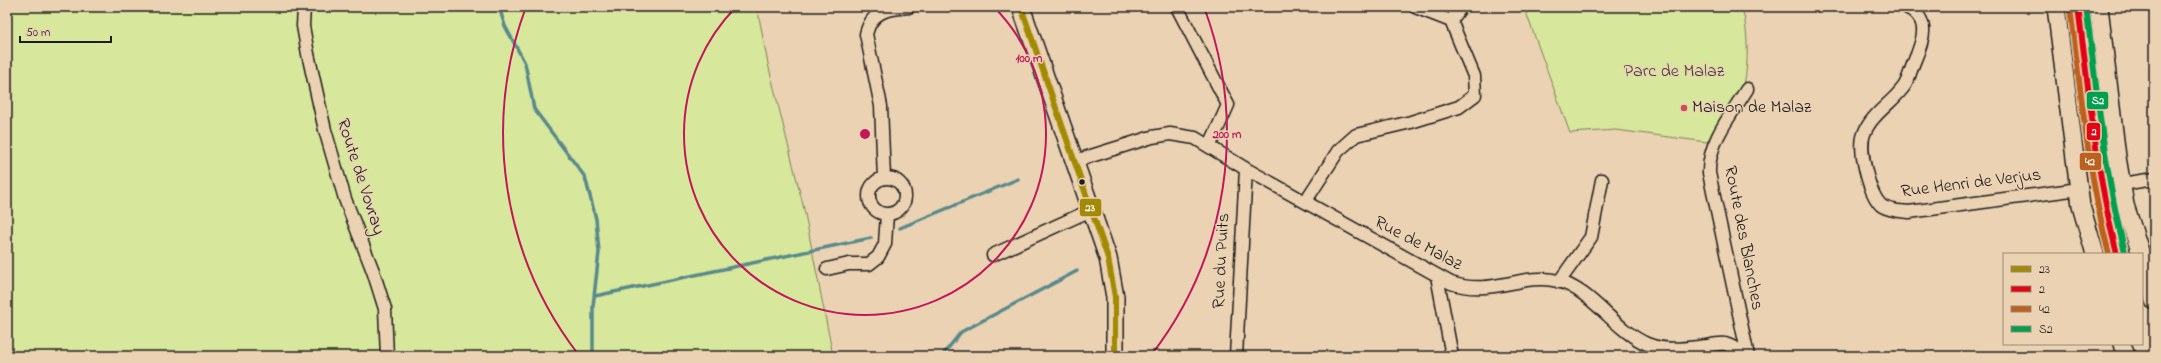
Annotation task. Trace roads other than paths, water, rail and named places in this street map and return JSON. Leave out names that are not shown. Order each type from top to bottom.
[{"type":"street","name":"Route de Vovray","points":[[304,7],[303,26],[325,130],[345,199],[373,271],[385,309],[387,356]]},
{"type":"street","points":[[884,178],[881,106],[866,34],[868,24],[876,15],[888,9],[909,7]]},
{"type":"street","points":[[1021,7],[1108,258],[1115,297],[1116,356]]},
{"type":"street","points":[[1177,7],[1228,105],[1210,146]]},
{"type":"street","points":[[1305,202],[1338,152],[1356,135],[1411,122],[1460,107],[1475,96],[1474,76],[1451,20],[1415,7]]},
{"type":"street","points":[[1451,20],[1461,7]]},
{"type":"street","name":"Rue Henri de Verjus","points":[[1906,7],[1913,11],[1920,20],[1924,32],[1923,41],[1905,84],[1869,124],[1864,134],[1862,144],[1869,183],[1874,195],[1881,205],[1894,211],[1909,212],[2079,189]]},
{"type":"street","points":[[2056,7],[2081,206],[2095,253]]},
{"type":"street","points":[[2099,7],[2117,157],[2125,205],[2141,253]]},
{"type":"street","name":"Route des Blanches","points":[[1747,89],[1720,132],[1709,164],[1709,173],[1748,355]]},
{"type":"street","name":"Rue de Malaz","points":[[1075,161],[1126,143],[1170,134],[1195,138],[1246,169],[1437,276],[1461,287],[1478,289],[1544,279],[1559,282],[1582,293],[1622,328],[1648,344],[1662,348],[1678,349],[1724,344],[1748,355]]},
{"type":"street","name":"Rue du Puits","points":[[1236,356],[1246,169]]},
{"type":"street","points":[[884,178],[892,178],[900,183],[905,195],[902,207],[895,212],[887,214],[878,212],[872,206],[869,198],[870,189],[876,182],[884,178]]},
{"type":"street","points":[[2122,184],[2154,179]]},
{"type":"street","points":[[1559,282],[1591,237],[1602,180]]},
{"type":"street","points":[[993,255],[1091,210]]},
{"type":"street","points":[[827,269],[849,264],[869,264],[878,258],[885,244],[887,214]]},
{"type":"street","points":[[2143,262],[2154,302]]},
{"type":"street","points":[[1437,276],[1452,356]]},
{"type":"street","points":[[2122,345],[2126,356]]},
{"type":"waterway","points":[[499,7],[505,26],[525,63],[534,109],[585,177],[596,219],[599,252],[593,306],[593,356]]},
{"type":"waterway","points":[[900,228],[1018,179]]},
{"type":"waterway","points":[[595,296],[871,238]]},
{"type":"waterway","points":[[942,356],[961,332],[1077,271]]},
{"type":"place","name":"Maison de Malaz","points":[[1684,108]]},
{"type":"park label","name":"Parc de Malaz","points":[[1674,72]]}]
